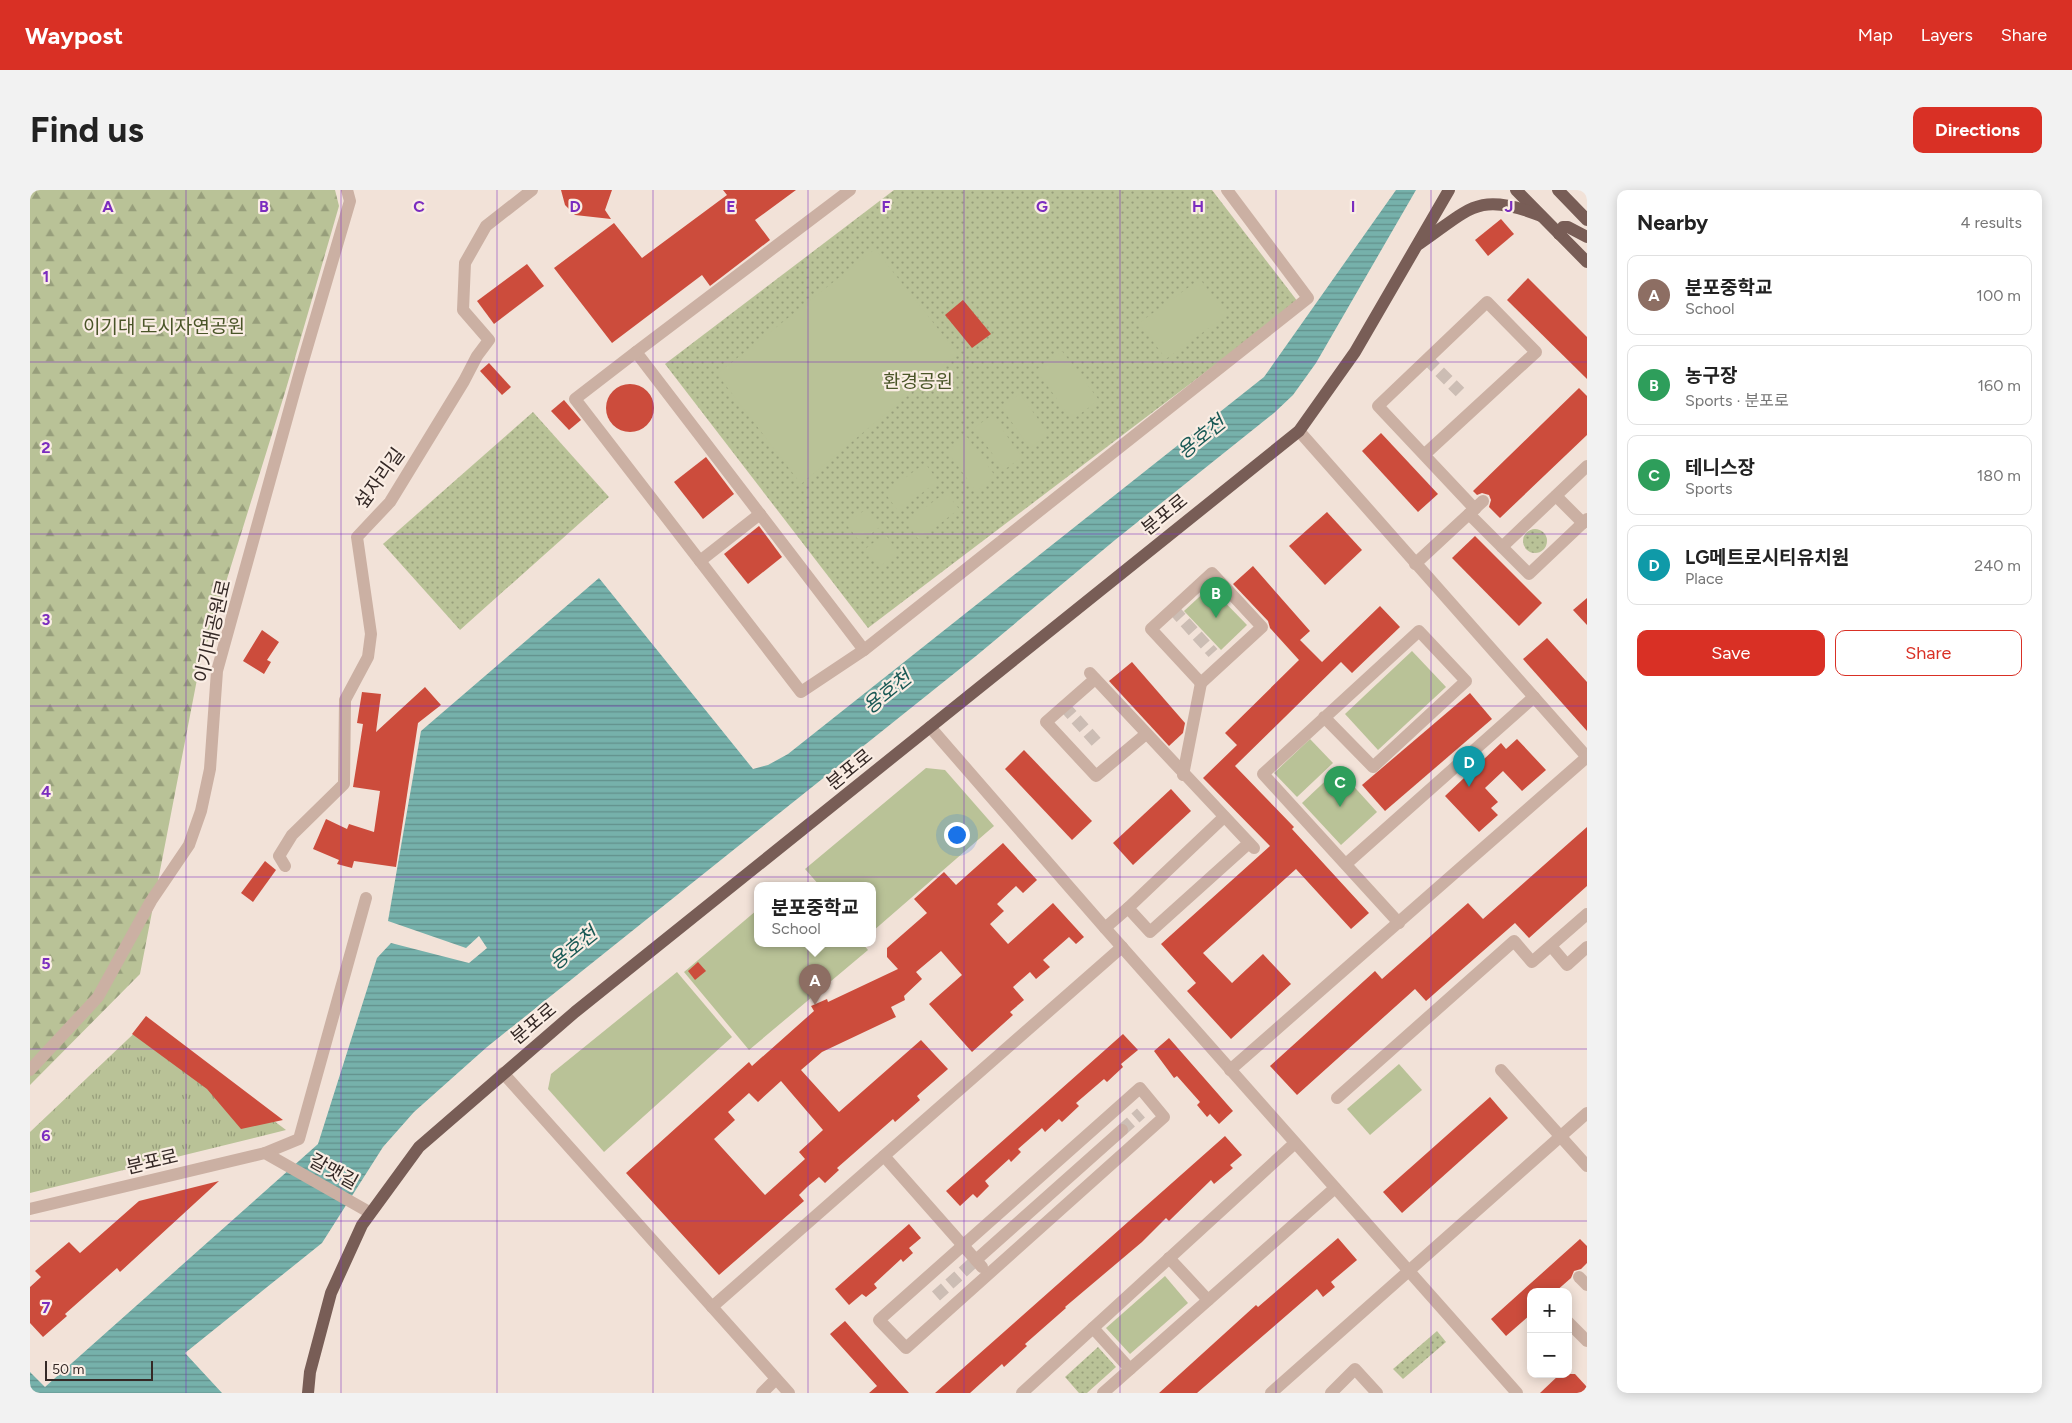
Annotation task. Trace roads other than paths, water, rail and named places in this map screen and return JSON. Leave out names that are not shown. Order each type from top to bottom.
[{"type":"main road","name":"분포로","points":[[308,1393],[310,1372],[331,1292],[370,1212],[419,1147],[575,1012],[1299,431],[1355,352],[1449,190]]},
{"type":"main road","points":[[1516,190],[1587,262]]},
{"type":"main road","points":[[1558,190],[1585,215]]},
{"type":"main road","points":[[1417,246],[1446,226],[1463,211],[1474,205],[1501,202],[1519,206],[1541,216]]},
{"type":"main road","points":[[1559,234],[1563,227],[1568,227],[1587,237]]},
{"type":"street","name":"이기대공원로","points":[[30,1070],[98,997],[151,901],[189,844],[201,811],[210,769],[217,671],[350,201],[347,190]]},
{"type":"street","name":"섶자리길","points":[[285,866],[279,856],[292,835],[344,784],[345,700],[368,657],[371,634],[357,537],[390,502],[464,381],[477,356],[489,340],[463,310],[465,263],[486,226],[532,190]]},
{"type":"street","points":[[850,190],[576,399],[801,692],[864,650],[1308,298],[1227,190]]},
{"type":"street","points":[[1424,456],[1536,352],[1487,302],[1378,406],[1424,456],[1476,508],[1502,547],[1529,574],[1585,521],[1556,496]]},
{"type":"street","points":[[636,352],[864,650]]},
{"type":"street","points":[[1230,1070],[1399,924],[1587,757],[1299,431]]},
{"type":"street","points":[[1502,547],[1587,466]]},
{"type":"street","points":[[1415,564],[1476,508]]},
{"type":"street","points":[[700,561],[760,514]]},
{"type":"street","points":[[1183,775],[1201,683],[1262,627],[1212,573],[1151,629],[1201,683]]},
{"type":"street","points":[[1324,717],[1373,767],[1466,681],[1419,631],[1324,717],[1263,774],[1399,924]]},
{"type":"street","points":[[1128,908],[1150,932],[1252,846],[1183,775],[1146,734],[1093,676],[1046,722],[1096,776],[1146,734]]},
{"type":"street","points":[[1346,864],[1534,697]]},
{"type":"street","points":[[930,727],[1230,1070],[1517,1393]]},
{"type":"street","points":[[1105,928],[1224,817]]},
{"type":"street","name":"분포로","points":[[30,1209],[266,1153],[298,1139],[366,898]]},
{"type":"street","points":[[1336,1098],[1514,941],[1532,962],[1587,914]]},
{"type":"street","points":[[1551,946],[1567,965],[1587,947]]},
{"type":"street","points":[[712,1307],[1122,947]]},
{"type":"street","points":[[1501,1070],[1587,1166]]},
{"type":"street","points":[[503,1073],[788,1393]]},
{"type":"street","points":[[1140,1088],[1164,1116],[906,1348],[879,1320],[1109,1116],[1140,1088]]},
{"type":"street","points":[[1271,1393],[1587,1113]]},
{"type":"street","points":[[1109,1116],[1134,1144]]},
{"type":"street","points":[[976,1260],[1122,1130]]},
{"type":"street","points":[[1022,1393],[1295,1143]]},
{"type":"street","name":"갈맷길","points":[[266,1153],[370,1212]]},
{"type":"street","points":[[884,1156],[989,1274]]},
{"type":"street","points":[[1103,1393],[1335,1188]]},
{"type":"street","points":[[1169,1258],[1208,1300]]},
{"type":"street","points":[[1572,1326],[1587,1341]]},
{"type":"street","points":[[1093,1328],[1130,1369]]},
{"type":"street","points":[[1331,1393],[1355,1369],[1378,1393]]},
{"type":"street","points":[[762,1393],[776,1380]]},
{"type":"water","name":"용호천","points":[[1396,190],[1416,190],[1316,363],[1293,395],[1274,413],[1115,540],[976,656],[487,1047],[414,1112],[383,1147],[322,1243],[185,1353],[222,1393],[30,1393],[30,1372],[45,1387],[318,1144],[377,958],[391,943],[469,963],[487,948],[479,936],[466,948],[388,921],[421,731],[599,578],[753,769],[768,765],[788,754],[1264,377]]},
{"type":"tunnel","points":[[1427,359],[1460,392]]},
{"type":"tunnel","points":[[1173,609],[1213,653]]},
{"type":"tunnel","points":[[1064,706],[1100,746]]},
{"type":"tunnel","points":[[1122,1130],[1141,1113]]},
{"type":"tunnel","points":[[936,1296],[976,1260]]},
{"type":"place","name":"농구장","points":[[1216,618]]},
{"type":"place","name":"LG메트로시티유치원","points":[[1469,787]]},
{"type":"place","name":"테니스장","points":[[1340,807]]},
{"type":"place","name":"분포중학교","points":[[815,1005]]},
{"type":"park label","name":"이기대 도시자연공원","points":[[164,326]]},
{"type":"park label","name":"환경공원","points":[[918,381]]}]
